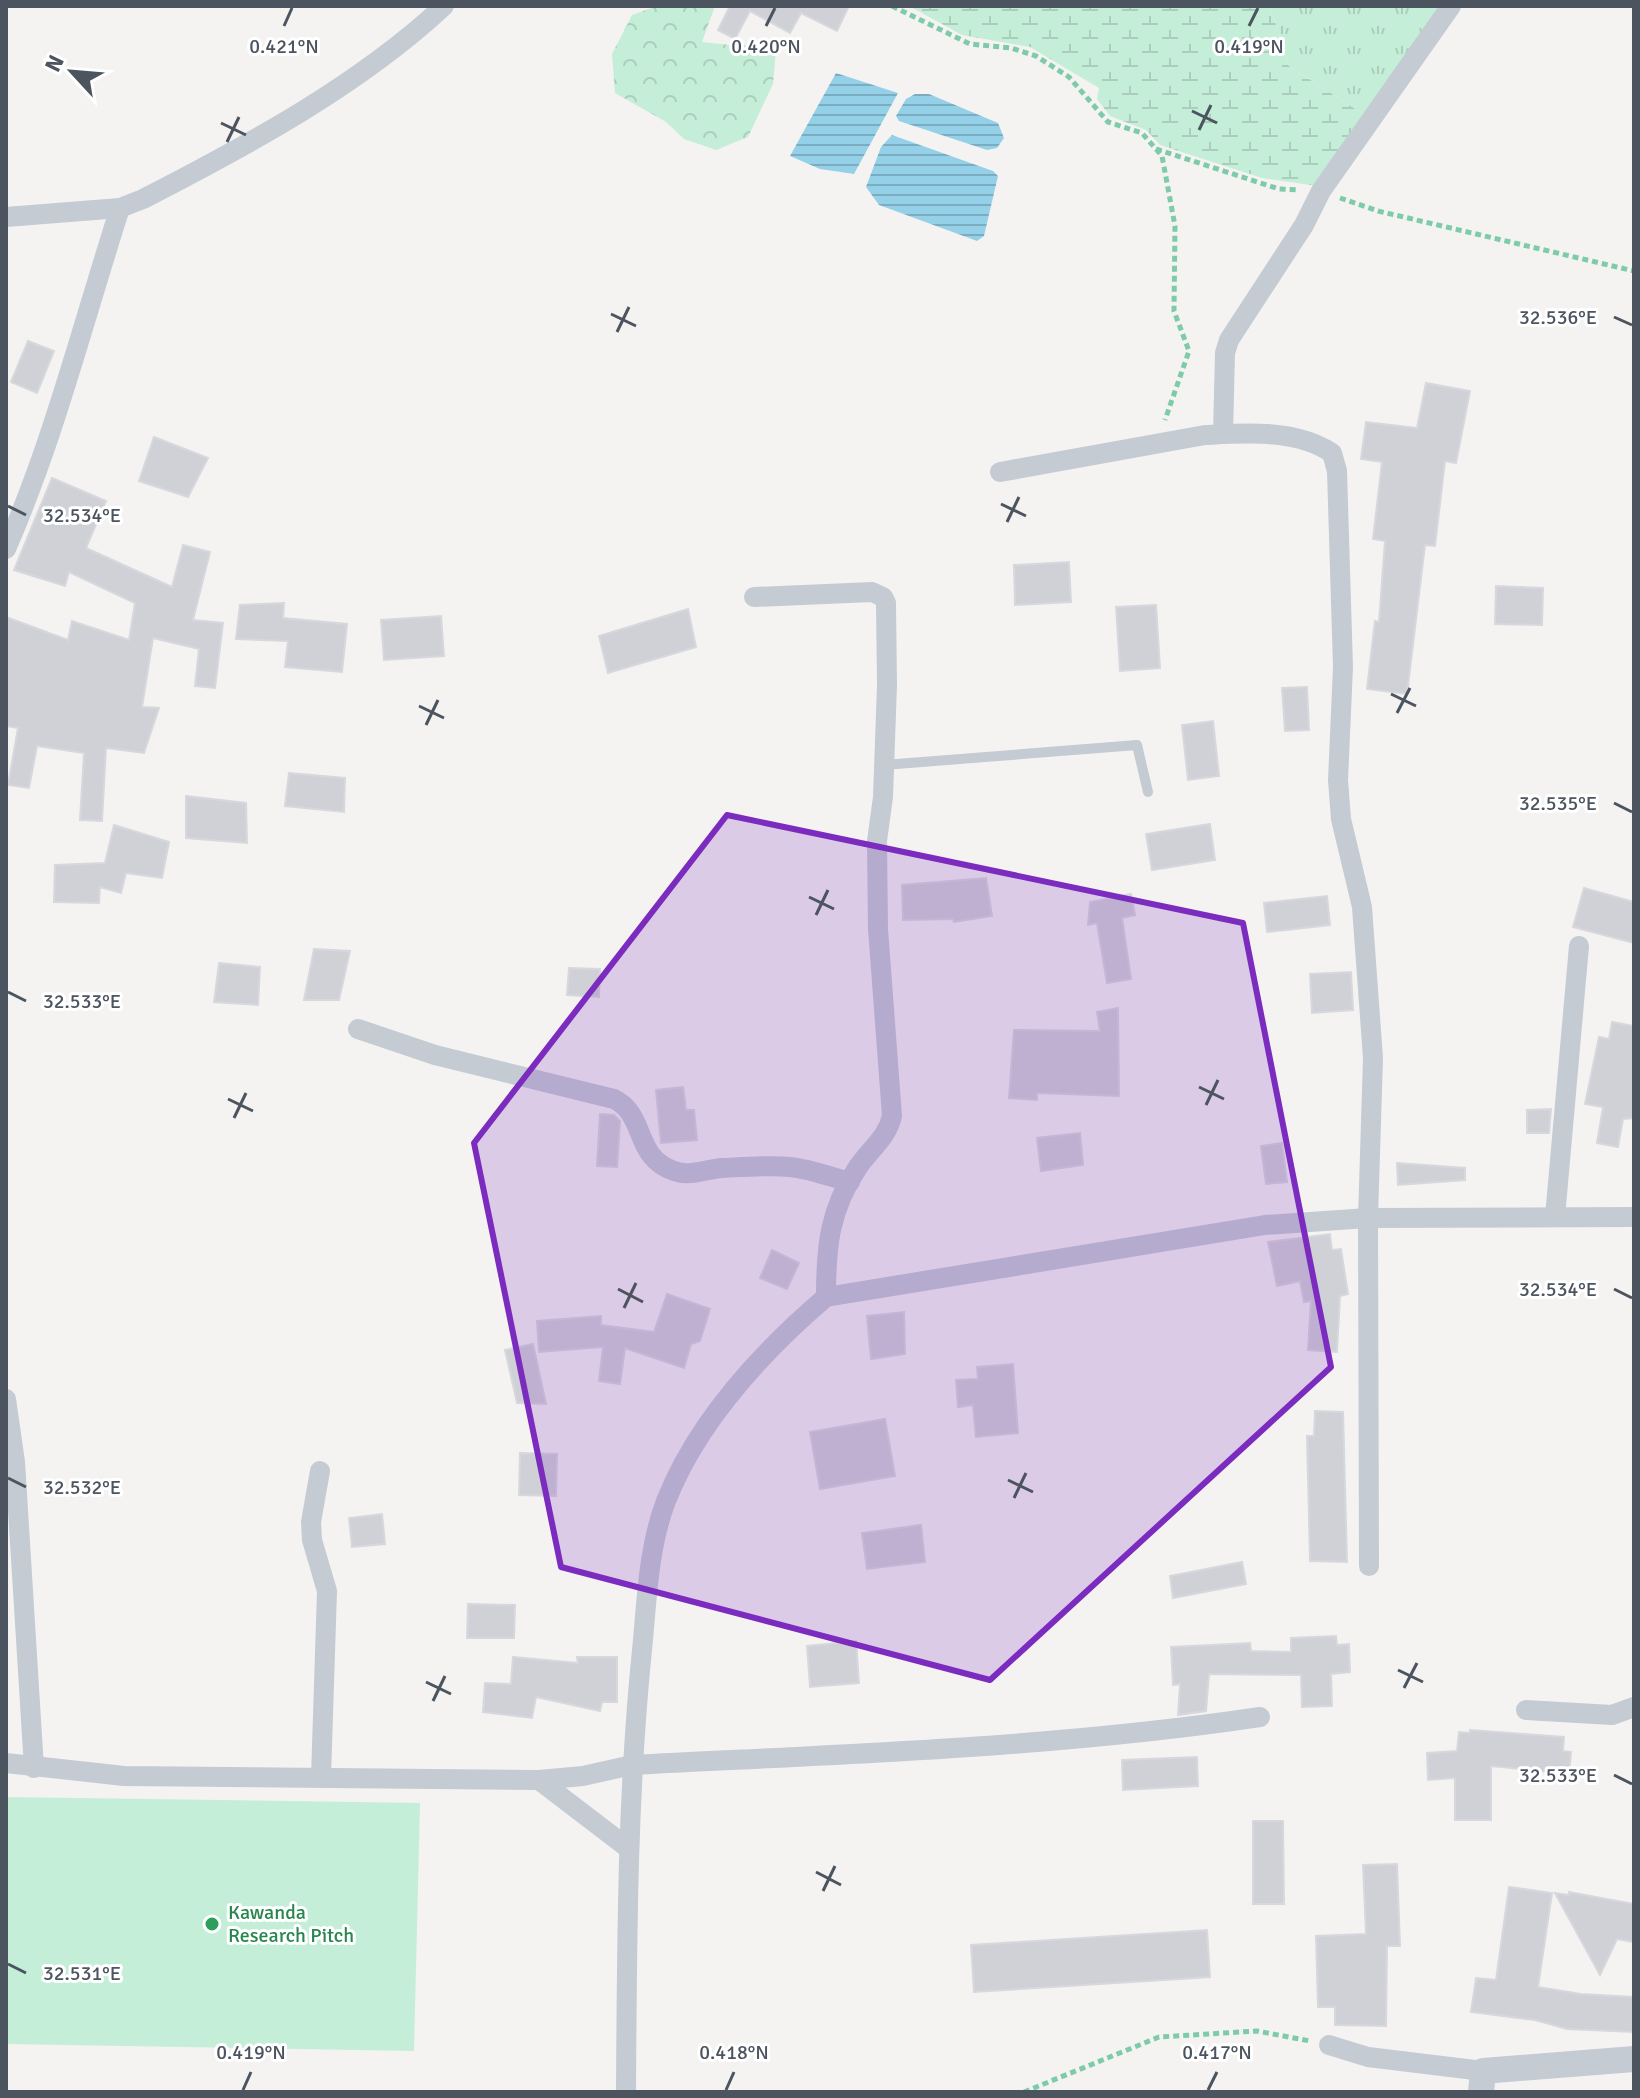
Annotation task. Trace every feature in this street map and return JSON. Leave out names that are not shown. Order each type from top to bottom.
[{"type":"street","points":[[6,217],[120,208],[233,152],[311,104],[416,33],[444,6]]},
{"type":"street","points":[[1223,434],[1225,353],[1229,340],[1304,225],[1321,191],[1451,6]]},
{"type":"street","points":[[6,549],[54,429],[74,353],[120,208]]},
{"type":"street","points":[[1000,472],[1223,434],[1313,440],[1332,453],[1337,471],[1343,667],[1338,780],[1341,819],[1362,907],[1373,1058],[1368,1218],[1369,1566]]},
{"type":"street","points":[[754,597],[872,592],[883,597],[887,685],[877,841],[878,929],[892,1116],[889,1130],[858,1166],[835,1212],[827,1239],[826,1297]]},
{"type":"street","points":[[1555,1217],[1579,946]]},
{"type":"street","points":[[358,1029],[435,1055],[614,1099],[628,1108],[640,1140],[656,1162],[674,1171],[691,1174],[720,1168],[791,1167],[850,1182]]},
{"type":"street","points":[[626,2092],[628,1848],[632,1765],[653,1546],[667,1500],[694,1446],[732,1394],[795,1323],[826,1297],[1265,1225],[1368,1218],[1634,1217]]},
{"type":"street","points":[[6,1399],[15,1462],[34,1768]]},
{"type":"street","points":[[320,1471],[311,1522],[312,1540],[327,1591],[321,1777]]},
{"type":"street","points":[[1526,1710],[1612,1715],[1634,1707]]},
{"type":"street","points":[[6,1763],[124,1776],[539,1780],[632,1765],[995,1747],[1178,1729],[1260,1717]]},
{"type":"street","points":[[539,1780],[628,1848]]},
{"type":"street","points":[[1329,2045],[1368,2057],[1482,2082],[1634,2059]]},
{"type":"lane","points":[[884,765],[1137,745],[1148,792]]},
{"type":"path","points":[[892,6],[970,44],[1011,48],[1036,56],[1069,77],[1108,122],[1142,133],[1162,156],[1175,226],[1174,311],[1189,351],[1165,415],[1164,445]]},
{"type":"path","points":[[1155,148],[1279,189],[1321,191],[1378,211],[1634,271]]},
{"type":"path","points":[[1024,2092],[1159,2037],[1257,2031],[1329,2045]]},
{"type":"highlighted area","points":[[727,815],[1243,923],[1331,1367],[990,1680],[561,1567],[474,1143]]},
{"type":"green space","points":[[657,6],[715,6],[702,42],[740,46],[763,41],[776,50],[773,84],[748,137],[716,150],[684,139],[666,122],[615,93],[612,54],[632,15]]},
{"type":"green space","points":[[909,6],[1270,6],[1289,66],[1363,114],[1318,186],[1262,178],[1160,145],[1146,130],[1110,116],[1097,99],[1099,88],[1030,47],[962,35]]},
{"type":"green space","points":[[1270,6],[1444,6],[1363,114],[1289,66]]},
{"type":"green space","name":"Kawanda Research Pitch","points":[[6,1797],[420,1803],[414,2051],[6,2044]]},
{"type":"water","points":[[836,73],[898,93],[854,174],[820,169],[790,156]]},
{"type":"water","points":[[915,94],[929,94],[998,123],[1004,138],[997,148],[987,150],[899,121],[896,116],[906,99]]},
{"type":"water","points":[[892,135],[993,171],[998,176],[984,236],[977,241],[879,205],[866,187],[881,147]]},
{"type":"building","points":[[730,6],[849,6],[837,31],[801,13],[790,33],[750,11],[735,39],[718,30]]},
{"type":"building","points":[[28,341],[54,351],[37,393],[11,382]]},
{"type":"building","points":[[1426,383],[1470,391],[1456,463],[1445,461],[1435,546],[1425,545],[1407,694],[1367,689],[1375,621],[1379,622],[1385,541],[1373,539],[1382,462],[1361,459],[1366,422],[1417,428]]},
{"type":"building","points":[[154,437],[208,458],[188,497],[139,481]]},
{"type":"building","points":[[52,478],[106,501],[86,548],[172,587],[183,545],[210,552],[193,620],[223,623],[215,688],[195,686],[199,649],[153,638],[142,707],[159,708],[144,753],[106,748],[102,821],[80,820],[84,753],[37,746],[29,788],[8,785],[18,728],[6,726],[6,617],[68,640],[72,621],[129,640],[135,603],[69,572],[65,586],[14,570]]},
{"type":"building","points":[[1069,562],[1071,602],[1015,605],[1014,565]]},
{"type":"building","points":[[1496,586],[1543,588],[1542,625],[1495,624]]},
{"type":"building","points":[[284,603],[283,618],[347,624],[342,672],[285,667],[288,641],[236,639],[240,605]]},
{"type":"building","points":[[1156,605],[1160,668],[1120,671],[1116,607]]},
{"type":"building","points":[[688,609],[696,647],[608,673],[599,636]]},
{"type":"building","points":[[441,616],[444,656],[384,660],[381,620]]},
{"type":"building","points":[[1307,687],[1309,730],[1285,731],[1282,688]]},
{"type":"building","points":[[1213,721],[1219,776],[1188,780],[1182,725]]},
{"type":"building","points":[[289,773],[345,778],[344,812],[285,806]]},
{"type":"building","points":[[186,796],[246,803],[247,843],[186,838]]},
{"type":"building","points":[[1210,824],[1215,860],[1152,870],[1146,834]]},
{"type":"building","points":[[114,825],[169,842],[162,878],[126,873],[121,893],[100,887],[99,903],[54,902],[55,865],[105,863]]},
{"type":"building","points":[[986,878],[992,916],[954,922],[953,919],[903,920],[902,885]]},
{"type":"building","points":[[1584,888],[1634,902],[1634,943],[1573,927]]},
{"type":"building","points":[[1131,894],[1135,915],[1122,918],[1131,979],[1107,983],[1097,923],[1088,925],[1090,902]]},
{"type":"building","points":[[1327,896],[1330,925],[1267,932],[1264,903]]},
{"type":"building","points":[[314,949],[350,951],[339,1000],[304,1000]]},
{"type":"building","points":[[219,963],[260,967],[258,1005],[214,1002]]},
{"type":"building","points":[[569,968],[600,969],[599,997],[567,995]]},
{"type":"building","points":[[1351,972],[1353,1010],[1312,1013],[1310,974]]},
{"type":"building","points":[[1118,1008],[1119,1096],[1037,1093],[1037,1100],[1009,1098],[1014,1030],[1100,1031],[1097,1012]]},
{"type":"building","points":[[1612,1022],[1634,1026],[1634,1118],[1623,1119],[1618,1147],[1597,1143],[1603,1107],[1585,1104],[1599,1037],[1609,1039]]},
{"type":"building","points":[[683,1087],[686,1110],[694,1110],[697,1140],[661,1143],[656,1090]]},
{"type":"building","points":[[1551,1109],[1549,1133],[1527,1133],[1527,1110]]},
{"type":"building","points":[[600,1114],[614,1115],[620,1121],[617,1167],[597,1166]]},
{"type":"building","points":[[1080,1133],[1083,1165],[1041,1171],[1037,1138]]},
{"type":"building","points":[[1282,1143],[1287,1182],[1266,1184],[1261,1146]]},
{"type":"building","points":[[1397,1163],[1465,1168],[1465,1180],[1398,1185]]},
{"type":"building","points":[[1330,1234],[1332,1250],[1341,1249],[1348,1294],[1340,1296],[1337,1352],[1308,1350],[1311,1301],[1304,1302],[1300,1281],[1277,1286],[1268,1242]]},
{"type":"building","points":[[772,1250],[799,1263],[787,1289],[760,1278]]},
{"type":"building","points":[[667,1294],[710,1309],[700,1341],[691,1344],[684,1368],[625,1348],[620,1384],[599,1381],[603,1347],[539,1352],[537,1321],[601,1316],[601,1325],[654,1332]]},
{"type":"building","points":[[904,1312],[905,1354],[871,1359],[867,1316]]},
{"type":"building","points":[[533,1344],[546,1404],[517,1403],[505,1350]]},
{"type":"building","points":[[1013,1364],[1018,1433],[976,1437],[973,1405],[958,1407],[956,1380],[978,1379],[977,1367]]},
{"type":"building","points":[[1315,1411],[1343,1412],[1347,1562],[1310,1561],[1307,1436],[1314,1436]]},
{"type":"building","points":[[885,1419],[895,1476],[820,1489],[810,1432]]},
{"type":"building","points":[[520,1453],[557,1454],[556,1496],[519,1495]]},
{"type":"building","points":[[382,1514],[385,1544],[352,1547],[349,1518]]},
{"type":"building","points":[[921,1525],[925,1562],[867,1569],[862,1533]]},
{"type":"building","points":[[1242,1562],[1246,1584],[1173,1598],[1170,1576]]},
{"type":"building","points":[[468,1604],[515,1605],[514,1638],[467,1638]]},
{"type":"building","points":[[1336,1636],[1337,1645],[1349,1644],[1350,1672],[1331,1674],[1332,1706],[1302,1707],[1301,1675],[1209,1674],[1206,1711],[1178,1715],[1180,1684],[1173,1685],[1171,1647],[1250,1643],[1251,1651],[1291,1652],[1291,1638]]},
{"type":"building","points":[[856,1641],[859,1683],[810,1687],[807,1646]]},
{"type":"building","points":[[513,1657],[578,1663],[577,1657],[617,1657],[617,1702],[602,1702],[600,1711],[536,1697],[532,1718],[483,1712],[485,1683],[511,1684]]},
{"type":"building","points":[[1470,1730],[1564,1737],[1563,1751],[1571,1752],[1569,1774],[1491,1766],[1491,1820],[1455,1820],[1455,1778],[1428,1780],[1427,1753],[1457,1751],[1459,1732],[1470,1733]]},
{"type":"building","points":[[1197,1757],[1198,1786],[1123,1790],[1122,1760]]},
{"type":"building","points":[[1253,1821],[1283,1821],[1284,1904],[1253,1904]]},
{"type":"building","points":[[1397,1864],[1400,1946],[1387,1946],[1386,2026],[1335,2025],[1335,2007],[1318,2007],[1316,1936],[1366,1934],[1363,1865]]},
{"type":"building","points":[[1509,1887],[1552,1893],[1538,1987],[1581,1994],[1634,1997],[1634,2032],[1567,2029],[1535,2020],[1471,2012],[1476,1978],[1496,1980]]},
{"type":"building","points":[[1569,1892],[1634,1904],[1634,1942],[1617,1939],[1600,1975],[1555,1893],[1569,1895]]},
{"type":"building","points":[[1207,1930],[1210,1977],[974,1992],[971,1945]]},
{"type":"place","name":"Kawanda Research Pitch","points":[[212,1924]]}]
